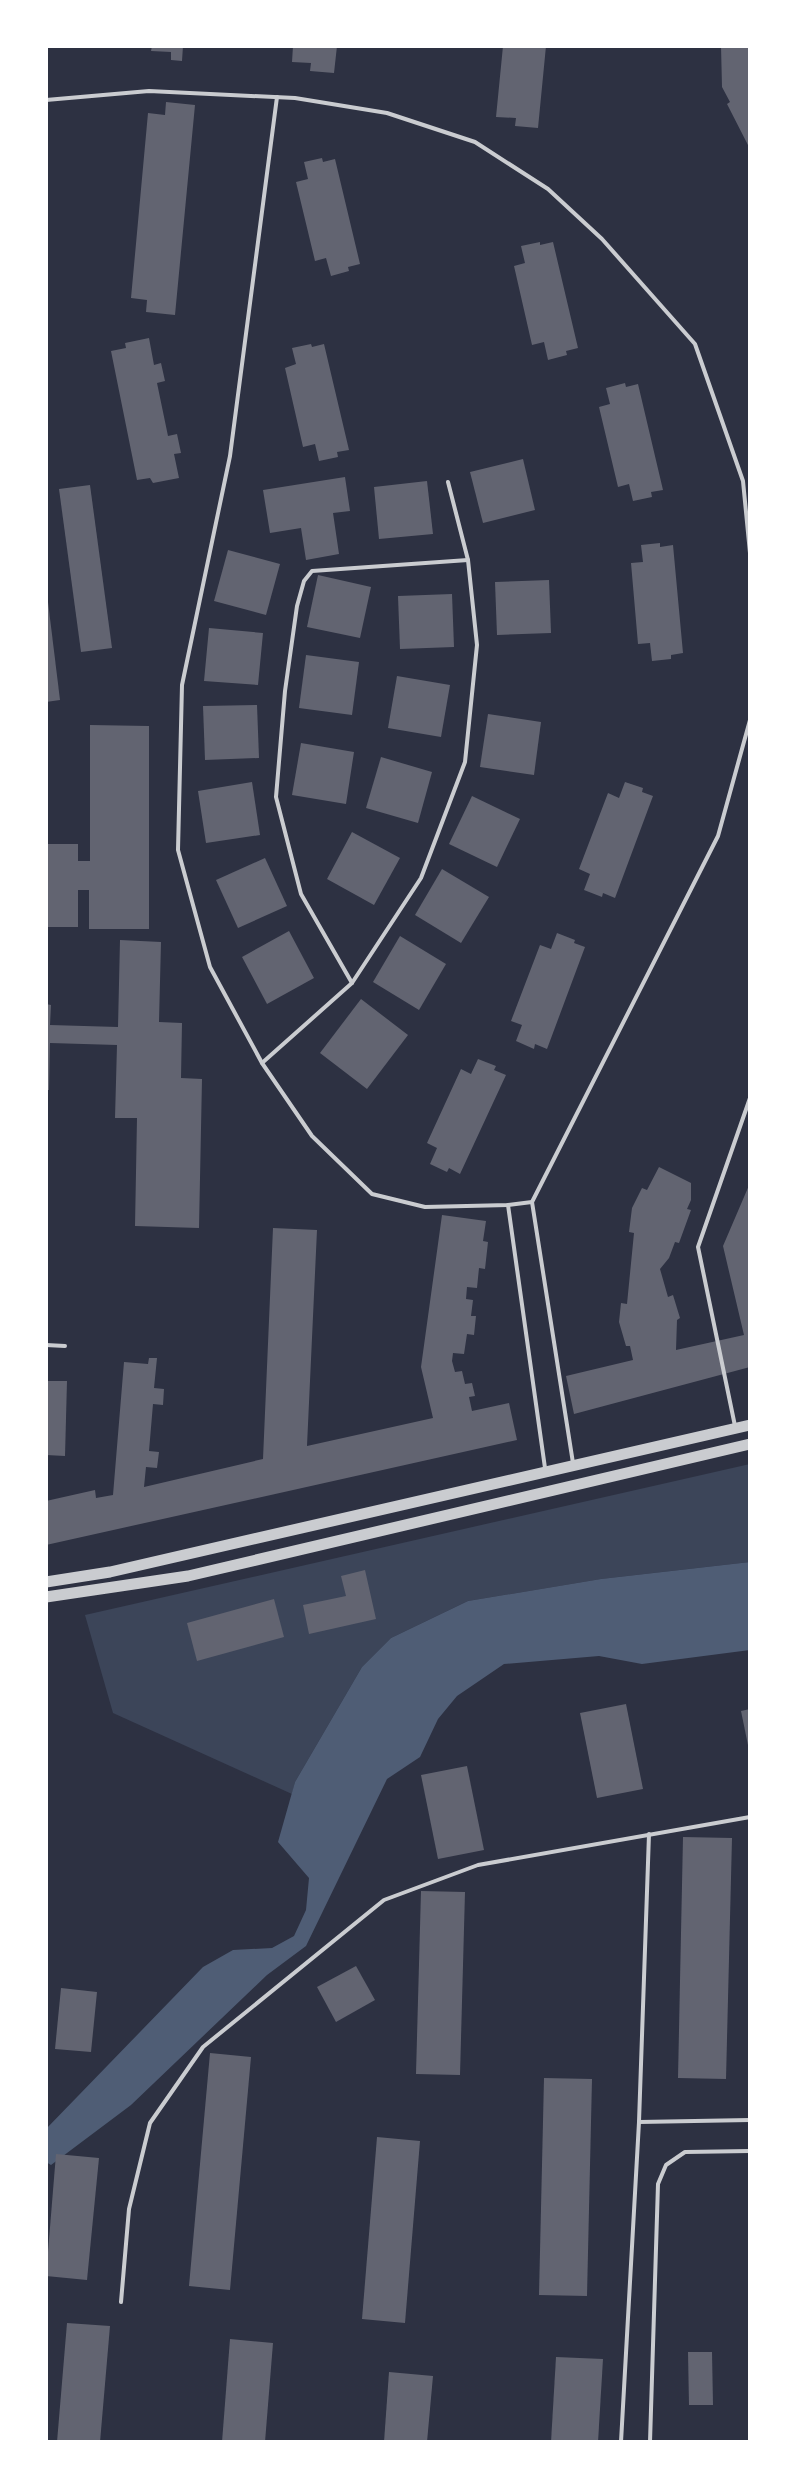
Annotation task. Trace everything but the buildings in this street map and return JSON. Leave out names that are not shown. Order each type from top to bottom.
[{"type":"street","points":[[46,1582],[110,1572],[750,1425]]},
{"type":"street","points":[[46,1597],[188,1576],[750,1444]]},
{"type":"lane","points":[[46,100],[149,91],[295,98],[387,113],[475,142],[548,189],[602,239],[695,344],[743,481],[750,553]]},
{"type":"lane","points":[[277,97],[230,456],[182,685],[178,850],[210,967],[262,1063],[312,1136],[372,1194],[425,1207],[532,1202]]},
{"type":"lane","points":[[262,1063],[352,983],[421,878],[465,762],[477,645],[468,560],[448,482]]},
{"type":"lane","points":[[352,983],[301,894],[276,797],[285,691],[297,606],[304,581],[312,571],[468,560]]},
{"type":"lane","points":[[573,1466],[532,1202],[718,836],[750,720]]},
{"type":"lane","points":[[735,1429],[698,1247],[750,1098]]},
{"type":"lane","points":[[508,1205],[545,1472]]},
{"type":"lane","points":[[46,1345],[65,1346]]},
{"type":"lane","points":[[121,2302],[129,2209],[150,2123],[203,2047],[384,1900],[478,1865],[750,1817]]},
{"type":"lane","points":[[621,2442],[639,2122],[649,1834]]},
{"type":"lane","points":[[639,2122],[750,2120]]},
{"type":"lane","points":[[650,2442],[658,2184],[666,2165],[685,2152],[750,2151]]},
{"type":"shaded area","points":[[750,1464],[750,1562],[601,1579],[468,1601],[391,1638],[362,1667],[295,1782],[292,1794],[113,1713],[85,1615]]},
{"type":"shaded area","points":[[750,1562],[750,1650],[642,1664],[599,1656],[504,1664],[457,1696],[438,1719],[420,1757],[387,1779],[306,1946],[267,1975],[131,2105],[51,2165],[46,2162],[46,2129],[203,1967],[233,1950],[272,1948],[294,1936],[306,1910],[309,1878],[278,1842],[295,1782],[362,1667],[391,1638],[468,1601],[601,1579]]}]
